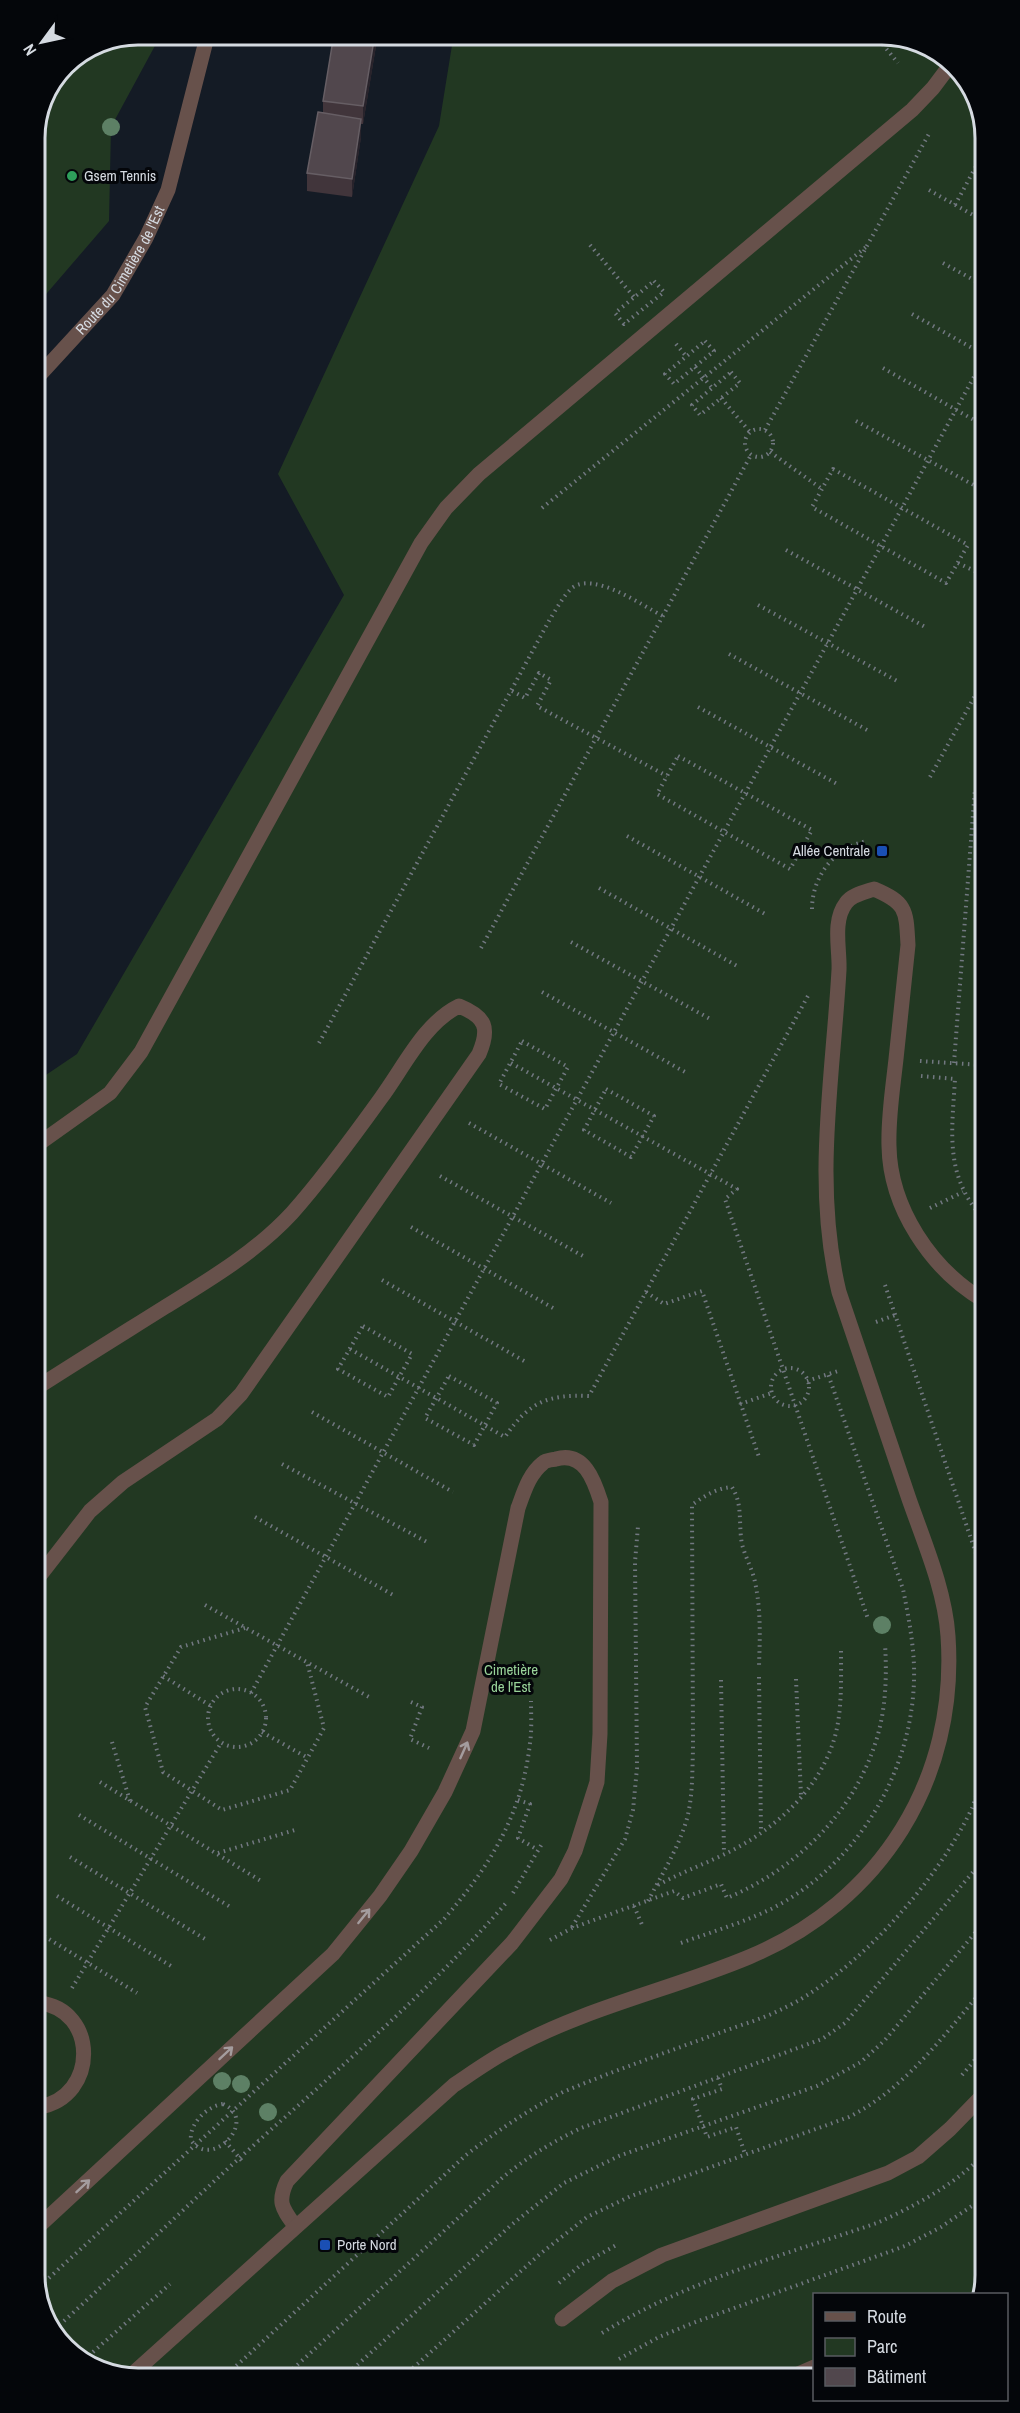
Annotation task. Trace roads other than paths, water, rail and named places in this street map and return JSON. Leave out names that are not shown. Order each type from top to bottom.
[{"type":"street","name":"Route du Cimetière de l'Est","points":[[45,369],[112,295],[146,238],[168,190],[205,45]]},
{"type":"street","points":[[45,1139],[110,1093],[141,1052],[421,543],[446,508],[479,474],[912,110],[946,70]]},
{"type":"street","points":[[139,2368],[454,2085],[511,2049],[580,2018],[750,1956],[820,1918],[842,1901],[887,1852],[904,1828],[919,1800],[934,1761],[944,1720],[948,1635],[928,1555],[839,1292],[832,1263],[825,1187],[826,1118],[839,969],[838,922],[846,903],[861,893],[874,889],[899,901],[907,918],[908,945],[889,1146],[898,1193],[906,1215],[921,1241],[948,1273],[975,1294]]},
{"type":"street","points":[[45,1383],[209,1280],[264,1240],[305,1196],[380,1101],[432,1026],[447,1012],[459,1006],[474,1012],[484,1023],[487,1036],[479,1054],[241,1394],[217,1419],[123,1482],[90,1511],[45,1569]]},
{"type":"street","points":[[45,2220],[333,1954],[380,1896],[411,1851],[445,1792],[473,1731],[506,1562],[527,1483],[544,1462],[565,1456],[580,1461],[593,1477],[601,1502],[600,1734],[597,1782],[575,1851],[561,1879],[512,1943],[287,2181],[281,2195],[283,2210],[295,2226]]},
{"type":"street","points":[[45,2005],[59,2010],[72,2021],[81,2036],[85,2053],[83,2070],[75,2086],[63,2098],[45,2105]]},
{"type":"street","points":[[562,2319],[612,2281],[662,2255],[888,2173],[918,2157],[975,2103]]},
{"type":"place","name":"Gsem Tennis","points":[[72,176]]},
{"type":"place","name":"Allée Centrale","points":[[882,851]]},
{"type":"place","name":"Porte Nord","points":[[325,2245]]},
{"type":"park label","name":"Cimetière de l'Est","points":[[511,1678]]}]
